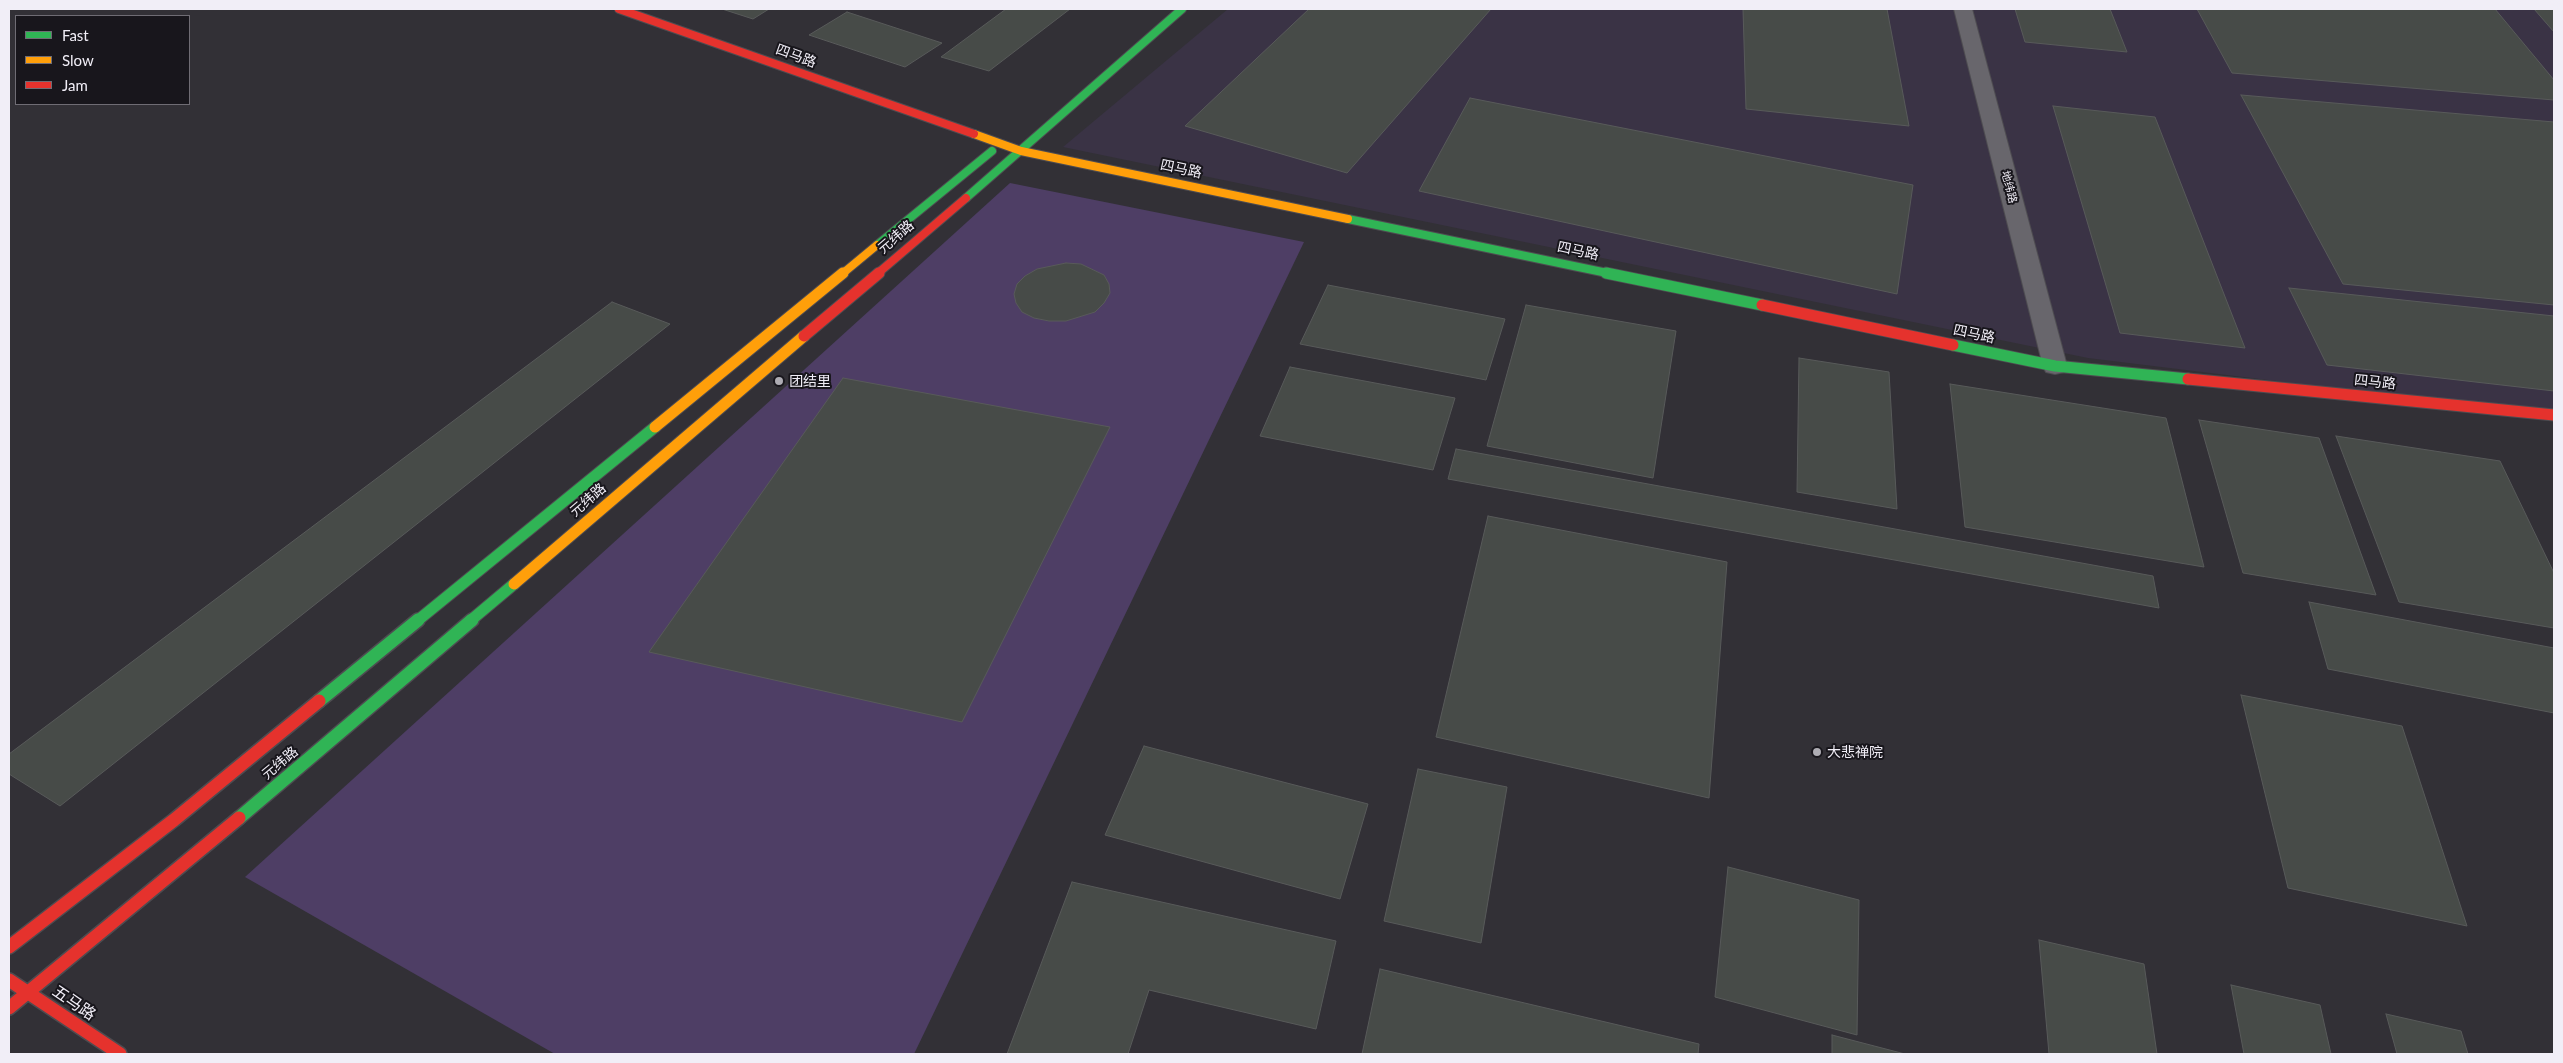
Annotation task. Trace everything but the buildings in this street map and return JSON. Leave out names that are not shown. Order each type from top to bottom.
[{"type":"street","name":"四马路","points":[[619,9],[1021,150],[2055,366],[2554,415]]},
{"type":"street","name":"元纬路","points":[[9,1008],[274,789],[1021,150],[1182,9]]},
{"type":"street","name":"地纬路","points":[[1963,9],[2055,366]]},
{"type":"street","name":"元纬路","points":[[9,947],[174,820],[1015,132]]},
{"type":"street","name":"五马路","points":[[9,980],[120,1054]]},
{"type":"shaded area","points":[[1228,9],[2554,9],[2554,415],[2088,358],[1063,147]]},
{"type":"shaded area","points":[[1010,183],[1304,242],[914,1054],[555,1054],[245,877]]},
{"type":"traffic: fast","points":[[966,198],[1182,9]]},
{"type":"traffic: fast","points":[[877,245],[992,151]]},
{"type":"traffic: fast","points":[[1348,219],[1762,305]]},
{"type":"traffic: fast","points":[[1953,345],[2055,366],[2188,379]]},
{"type":"traffic: fast","points":[[319,701],[655,427]]},
{"type":"traffic: fast","points":[[239,818],[514,584]]},
{"type":"traffic: slow","points":[[974,134],[1021,151],[1348,219]]},
{"type":"traffic: slow","points":[[655,427],[877,245]]},
{"type":"traffic: slow","points":[[514,584],[804,336]]},
{"type":"traffic: jam","points":[[619,9],[974,134]]},
{"type":"traffic: jam","points":[[804,336],[966,198]]},
{"type":"traffic: jam","points":[[1762,305],[1953,345]]},
{"type":"traffic: jam","points":[[2188,379],[2554,415]]},
{"type":"traffic: jam","points":[[9,947],[174,820],[319,701]]},
{"type":"traffic: jam","points":[[9,1008],[239,818]]},
{"type":"traffic: jam","points":[[9,980],[120,1054]]},
{"type":"place","name":"团结里","points":[[779,381]]},
{"type":"place","name":"大悲禅院","points":[[1817,752]]}]
